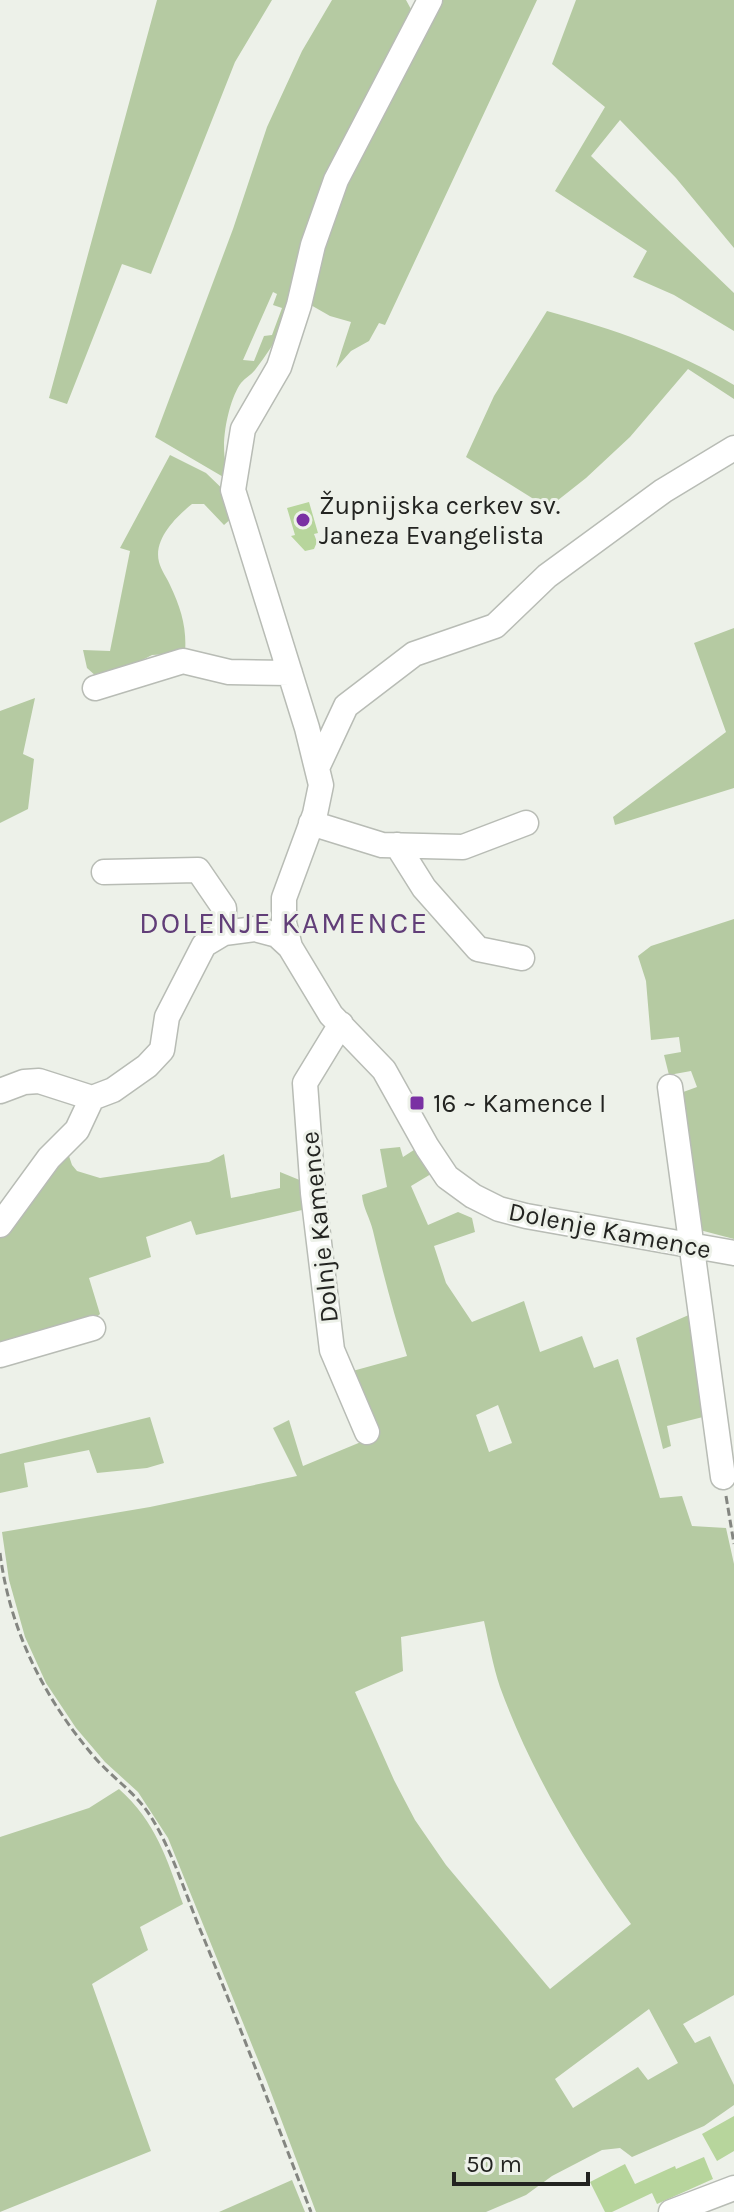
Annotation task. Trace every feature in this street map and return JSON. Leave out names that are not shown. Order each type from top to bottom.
[{"type":"street","points":[[290,947],[284,923],[284,898],[321,785],[233,490],[243,429],[279,367],[299,305],[313,245],[336,180],[430,0]]},
{"type":"street","points":[[317,768],[346,706],[357,697],[414,654],[495,626],[547,576],[663,491],[734,448]]},
{"type":"street","points":[[95,688],[183,661],[229,672],[290,673]]},
{"type":"street","points":[[311,823],[382,845],[463,847],[526,823]]},
{"type":"street","points":[[397,845],[424,888],[478,949],[522,958]]},
{"type":"street","points":[[104,872],[198,870],[224,908],[224,933]]},
{"type":"street","points":[[255,929],[284,898]]},
{"type":"street","points":[[0,1091],[24,1082],[39,1081],[92,1098],[113,1090],[147,1066],[162,1050],[167,1017],[204,945],[224,933],[255,929],[277,935],[290,947]]},
{"type":"street","name":"Dolenje Kamence","points":[[290,947],[331,1015],[384,1070],[447,1177],[473,1196],[499,1209],[526,1216],[734,1253]]},
{"type":"street","name":"Dolnje Kamence","points":[[341,1024],[305,1083],[313,1193],[332,1350],[367,1432]]},
{"type":"street","points":[[670,1087],[723,1477]]},
{"type":"street","points":[[0,1225],[49,1158],[77,1130],[92,1098]]},
{"type":"street","points":[[0,1355],[93,1328]]},
{"type":"street","points":[[671,2212],[734,2188]]},
{"type":"path","points":[[723,1477],[734,1544]]},
{"type":"path","points":[[0,1553],[2,1574],[18,1632],[35,1673],[69,1728],[103,1767],[137,1799],[162,1839],[234,2012],[311,2212]]},
{"type":"green space","points":[[157,0],[272,0],[235,62],[151,274],[122,264],[67,404],[49,398]]},
{"type":"green space","points":[[332,0],[406,0],[412,11],[284,326],[259,365],[236,391],[224,442],[224,455],[231,474],[225,478],[155,437],[233,229],[267,127],[302,51]],"holes":[[[273,292],[277,294],[273,305],[282,308],[272,335],[264,336],[254,361],[243,360]]]},
{"type":"green space","points":[[441,0],[537,0],[385,325],[379,323],[369,341],[351,351],[336,368],[351,322],[330,316],[309,304],[310,281],[343,186]]},
{"type":"green space","points":[[576,0],[734,0],[734,248],[676,178],[620,120],[591,156],[734,293],[734,331],[674,295],[633,277],[647,251],[555,191],[605,107],[552,64]]},
{"type":"green space","points":[[547,311],[620,333],[689,361],[734,385],[734,399],[688,369],[630,437],[548,508],[466,457],[494,396]]},
{"type":"green space","points":[[170,455],[206,473],[233,499],[234,516],[224,525],[204,504],[192,504],[173,522],[160,545],[160,565],[182,618],[185,653],[152,655],[112,676],[97,677],[87,668],[83,650],[110,651],[130,551],[120,548]]},
{"type":"green space","points":[[734,628],[734,788],[615,825],[613,817],[726,732],[694,643]]},
{"type":"green space","points":[[35,698],[23,754],[34,759],[28,809],[0,823],[0,711]]},
{"type":"green space","points":[[734,919],[734,1239],[696,1229],[675,1095],[697,1087],[691,1071],[669,1075],[664,1055],[681,1052],[679,1037],[651,1040],[646,981],[638,956],[651,946]]},
{"type":"green space","points":[[400,1147],[403,1157],[417,1148],[431,1174],[411,1186],[428,1225],[458,1212],[472,1218],[475,1232],[434,1246],[446,1283],[472,1322],[524,1301],[540,1352],[582,1336],[594,1368],[618,1359],[660,1498],[682,1496],[692,1526],[726,1528],[734,1564],[734,1995],[683,2024],[695,2043],[710,2036],[734,2085],[734,2105],[704,2126],[632,2157],[620,2148],[602,2150],[552,2176],[526,2195],[486,2212],[316,2212],[168,1838],[138,1792],[105,1762],[76,1728],[46,1683],[25,1637],[9,1580],[2,1532],[150,1507],[297,1476],[273,1428],[289,1420],[303,1466],[373,1437],[349,1372],[407,1356],[362,1195],[387,1187],[380,1149]],"holes":[[[498,1405],[512,1443],[489,1452],[476,1415]],[[484,1621],[500,1687],[526,1750],[575,1840],[631,1924],[550,1989],[446,1865],[415,1820],[355,1692],[403,1671],[401,1637]],[[649,2009],[678,2063],[648,2080],[638,2067],[573,2108],[555,2079]]]},
{"type":"green space","points":[[67,1150],[77,1171],[100,1178],[209,1162],[224,1154],[231,1198],[280,1188],[280,1172],[302,1181],[302,1210],[196,1235],[191,1221],[146,1237],[151,1257],[89,1278],[100,1314],[91,1322],[0,1349],[0,1232]]},
{"type":"green space","points":[[691,1314],[707,1416],[667,1426],[671,1446],[663,1449],[636,1338]]},
{"type":"green space","points":[[150,1417],[164,1463],[147,1468],[97,1473],[89,1450],[24,1463],[28,1487],[0,1493],[0,1454]]},
{"type":"green space","points":[[119,1789],[151,1828],[183,1904],[140,1927],[148,1950],[92,1984],[151,2151],[0,2212],[0,1837],[89,1808]]},
{"type":"green space","points":[[292,2180],[305,2212],[219,2212]]},
{"type":"building","name":"Župnijska cerkev sv. Janeza Evangelista","points":[[309,502],[318,533],[314,534],[317,542],[314,549],[305,551],[291,536],[295,535],[287,508]]},
{"type":"building","points":[[734,2116],[734,2151],[717,2161],[702,2134]]},
{"type":"building","points":[[704,2157],[713,2179],[657,2204],[652,2193],[612,2212],[605,2212],[590,2182],[625,2164],[635,2184]]},
{"type":"place","name":"Župnijska cerkev sv. Janeza Evangelista","points":[[303,520]]},
{"type":"place","name":"16 ~ Kamence I","points":[[417,1103]]},
{"type":"district","name":"DOLENJE KAMENCE","points":[[284,923]]}]
